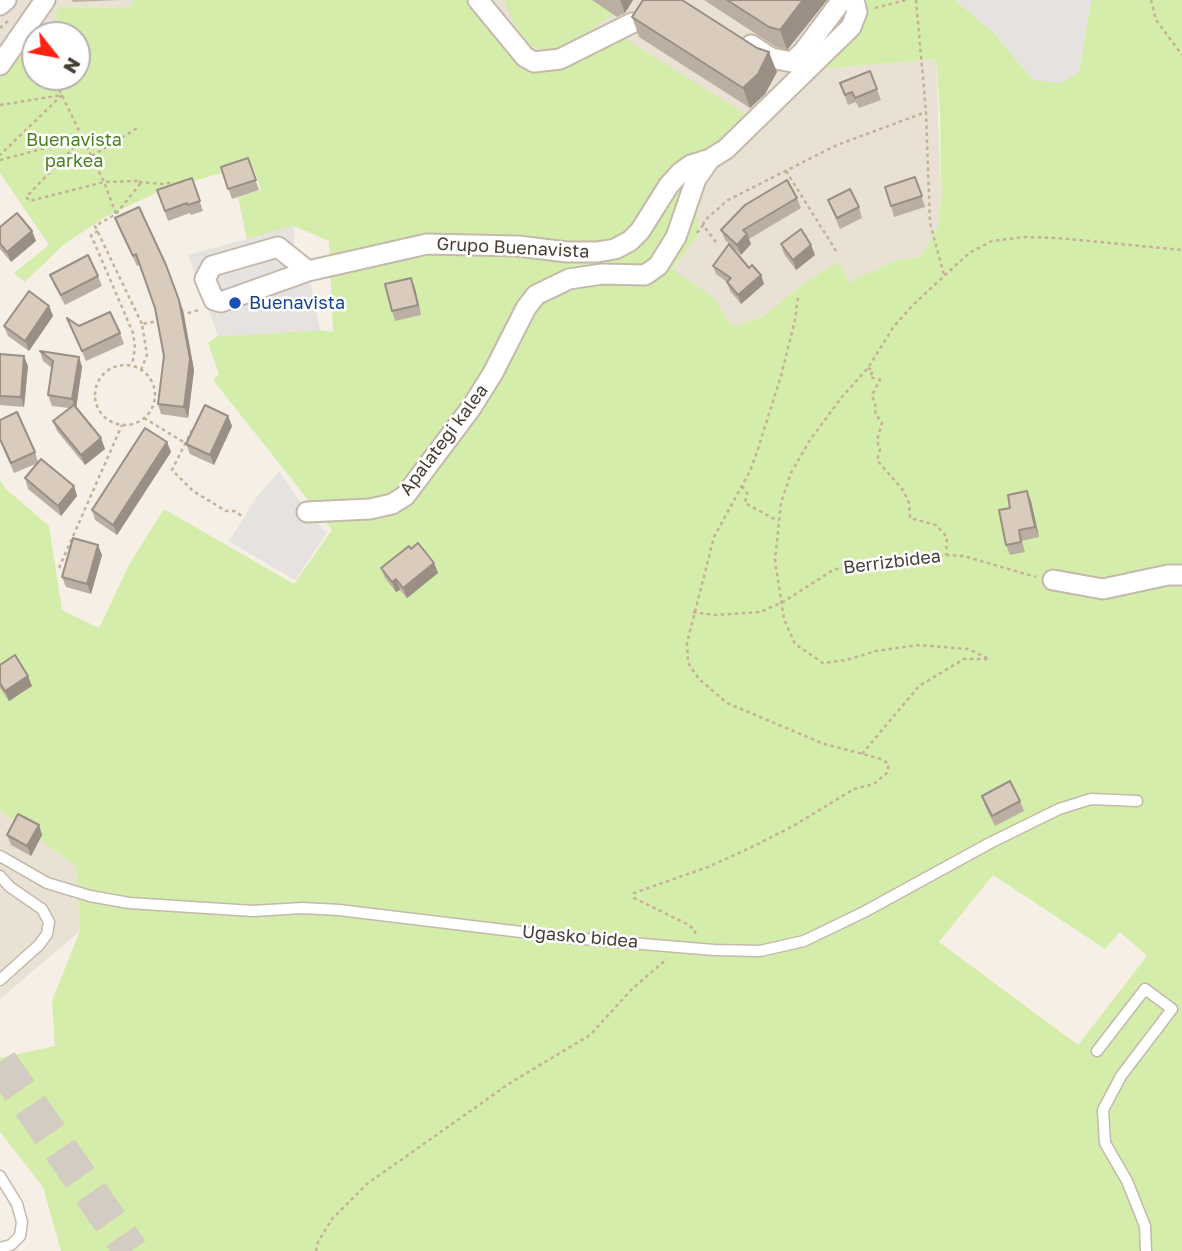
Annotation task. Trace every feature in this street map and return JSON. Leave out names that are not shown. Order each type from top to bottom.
[{"type":"street","points":[[0,5],[5,0]]},
{"type":"street","points":[[0,42],[43,0]]},
{"type":"street","points":[[1,63],[43,0]]},
{"type":"street","points":[[478,0],[525,57],[534,62],[560,59],[632,23]]},
{"type":"street","points":[[737,36],[771,58],[792,62],[851,4]]},
{"type":"street","name":"Grupo Buenavista","points":[[221,302],[308,271],[427,244],[518,246],[567,252],[614,249],[630,241],[640,231],[669,185],[681,172],[726,149],[851,27],[851,4]]},
{"type":"street","name":"Apalategi kalea","points":[[307,512],[370,509],[392,504],[405,496],[471,408],[493,373],[526,308],[536,295],[569,279],[602,274],[645,275],[658,266],[676,237],[696,179],[710,159]]},
{"type":"street","points":[[221,302],[214,300],[205,279],[212,266],[278,247],[308,271]]},
{"type":"street","points":[[1053,580],[1103,589],[1168,575],[1182,575]]},
{"type":"lane","name":"Ugasko bidea","points":[[0,856],[47,883],[90,896],[129,903],[253,911],[302,908],[339,910],[571,938],[714,950],[760,951],[804,941],[1059,809],[1091,799],[1137,801]]},
{"type":"lane","points":[[0,876],[10,887],[42,909],[49,922],[47,934],[39,945],[0,980]]},
{"type":"lane","points":[[1097,1051],[1145,989],[1172,1009],[1121,1076],[1103,1110],[1105,1143],[1127,1181],[1145,1226],[1146,1251]]},
{"type":"lane","points":[[0,1176],[17,1204],[22,1222],[20,1236],[11,1245],[0,1248]]},
{"type":"path","points":[[851,4],[906,0]]},
{"type":"path","points":[[916,0],[926,112],[930,223],[944,275]]},
{"type":"path","points":[[1151,0],[1156,20],[1182,55]]},
{"type":"path","points":[[60,91],[104,182],[116,214]]},
{"type":"path","points":[[0,105],[62,94]]},
{"type":"path","points":[[0,157],[62,94]]},
{"type":"path","points":[[695,235],[705,220],[728,200],[837,145],[926,112]]},
{"type":"path","points":[[92,156],[139,127]]},
{"type":"path","points":[[0,157],[83,138]]},
{"type":"path","points":[[83,138],[26,197],[27,200],[104,182],[174,182]]},
{"type":"path","points":[[786,171],[838,254]]},
{"type":"path","points":[[139,182],[116,214],[95,226],[142,324],[147,355],[141,370]]},
{"type":"path","points":[[703,225],[718,246]]},
{"type":"path","points":[[98,231],[91,234],[133,333],[135,348],[131,366]]},
{"type":"path","points":[[862,754],[919,686],[964,659],[989,659],[968,649],[918,645],[823,663],[795,643],[784,620],[775,560],[781,503],[791,473],[803,451],[841,398],[868,368],[894,326],[969,253],[992,241],[1025,237],[1182,250]]},
{"type":"path","points":[[316,1251],[332,1219],[368,1184],[510,1083],[590,1035],[633,988],[695,935],[695,930],[634,898],[634,893],[708,867],[754,846],[854,789],[874,784],[888,772],[888,763],[824,744],[727,703],[699,679],[688,663],[687,643],[693,612],[714,537],[756,455],[781,376],[798,297]]},
{"type":"path","points":[[175,316],[221,302]]},
{"type":"path","points":[[142,324],[164,319]]},
{"type":"path","points":[[131,366],[141,370],[153,385],[154,404],[144,418],[133,424],[122,425],[106,418],[100,411],[96,392],[98,382],[112,369],[131,366]]},
{"type":"path","points":[[868,368],[873,371],[870,377],[880,380],[872,395],[875,414],[882,422],[877,441],[880,450],[877,460],[903,490],[909,503],[910,518],[936,525],[947,537],[946,555]]},
{"type":"path","points":[[144,418],[185,443]]},
{"type":"path","points":[[59,568],[122,425]]},
{"type":"path","points":[[192,430],[172,470],[193,491],[226,511],[234,511],[244,517]]},
{"type":"path","points":[[742,486],[747,493],[745,503],[778,521]]},
{"type":"path","name":"Berrizbidea","points":[[693,612],[715,615],[760,612],[783,602],[833,570],[864,562],[964,556],[1009,571],[1053,580]]},
{"type":"shaded area","points":[[0,0],[133,0],[129,8],[58,7],[54,21],[21,21],[21,51],[0,79]]},
{"type":"shaded area","points":[[492,0],[864,0],[864,24],[858,34],[820,69],[936,59],[941,201],[938,226],[921,257],[899,259],[849,282],[838,263],[800,286],[762,317],[732,327],[714,298],[672,270],[699,235],[697,197],[716,167],[761,125],[519,57]]},
{"type":"shaded area","points":[[955,0],[1091,0],[1079,72],[1061,83],[1033,80],[993,32]]},
{"type":"shaded area","points":[[294,226],[294,248],[305,256],[320,330],[218,336],[188,255]]},
{"type":"shaded area","points":[[279,471],[307,512],[327,533],[295,580],[229,541],[256,498]]},
{"type":"shaded area","points":[[0,811],[76,866],[80,931],[0,999]]},
{"type":"green space","name":"Buenavista parkea","points":[[133,0],[492,0],[519,57],[533,68],[619,35],[761,124],[716,167],[697,197],[699,235],[672,269],[714,298],[732,327],[762,317],[800,286],[838,262],[849,282],[899,259],[921,257],[938,226],[941,201],[940,114],[936,59],[819,69],[858,34],[864,24],[864,0],[955,0],[993,32],[1033,80],[1079,72],[1091,0],[1182,0],[1182,1251],[61,1251],[43,1187],[0,1132],[0,1058],[55,1046],[52,1001],[80,931],[76,866],[0,811],[0,480],[5,488],[49,526],[62,610],[99,628],[130,563],[164,509],[294,584],[332,530],[213,380],[219,374],[208,343],[218,336],[320,330],[333,332],[329,241],[294,226],[247,239],[238,197],[261,190],[252,164],[160,191],[105,217],[63,245],[25,282],[14,273],[49,245],[0,173],[0,79],[21,51],[21,91],[91,91],[91,21],[54,21],[58,7],[129,8]],"holes":[[[993,875],[1105,949],[1120,932],[1147,956],[1078,1045],[939,942]]]},
{"type":"green space","points":[[504,0],[592,0],[614,14],[558,52],[542,51],[530,45],[515,26]]},
{"type":"building","points":[[643,0],[682,0],[757,48],[769,52],[758,74],[743,88],[632,17]]},
{"type":"building","points":[[727,0],[803,0],[780,30],[769,27]]},
{"type":"building","points":[[870,71],[877,89],[855,98],[852,92],[845,95],[840,83]]},
{"type":"building","points":[[248,158],[256,180],[228,189],[221,167]]},
{"type":"building","points":[[915,177],[922,196],[891,206],[885,187]]},
{"type":"building","points":[[192,178],[200,201],[165,211],[157,190]]},
{"type":"building","points":[[787,180],[797,198],[743,230],[747,234],[737,245],[721,230],[745,205]]},
{"type":"building","points":[[850,189],[859,207],[837,218],[828,200]]},
{"type":"building","points":[[139,207],[179,300],[190,359],[184,407],[158,404],[164,356],[155,308],[136,254],[133,256],[115,218]]},
{"type":"building","points":[[17,213],[32,231],[7,252],[0,243],[0,227]]},
{"type":"building","points":[[801,229],[811,245],[793,260],[781,244]]},
{"type":"building","points":[[729,244],[749,268],[752,265],[761,275],[738,295],[727,282],[731,278],[713,266]]},
{"type":"building","points":[[88,255],[98,276],[61,295],[50,275]]},
{"type":"building","points":[[411,278],[418,305],[392,311],[385,284]]},
{"type":"building","points":[[29,291],[49,306],[25,341],[4,326]]},
{"type":"building","points":[[110,312],[120,333],[82,351],[67,318],[79,326]]},
{"type":"building","points":[[40,351],[79,357],[72,399],[48,395],[53,361]]},
{"type":"building","points":[[0,354],[24,356],[21,397],[0,396]]},
{"type":"building","points":[[74,405],[101,438],[81,455],[53,421]]},
{"type":"building","points":[[205,405],[228,416],[210,455],[186,444]]},
{"type":"building","points":[[17,412],[35,452],[11,463],[0,439],[0,420]]},
{"type":"building","points":[[145,428],[167,442],[113,525],[92,510]]},
{"type":"building","points":[[41,459],[74,486],[58,506],[25,478]]},
{"type":"building","points":[[1027,491],[1035,527],[1019,530],[1021,542],[1006,545],[999,510],[1010,508],[1008,495]]},
{"type":"building","points":[[73,538],[98,545],[87,584],[62,577]]},
{"type":"building","points":[[418,543],[434,563],[403,588],[396,579],[392,582],[381,568],[409,546],[411,549]]},
{"type":"building","points":[[15,655],[28,676],[5,691],[0,683],[0,665]]},
{"type":"building","points":[[1010,781],[1020,801],[992,816],[982,796]]},
{"type":"building","points":[[18,814],[39,825],[27,846],[7,835]]},
{"type":"tunnel","points":[[0,1062],[131,1251]]},
{"type":"place","name":"Buenavista","points":[[235,303]]}]
